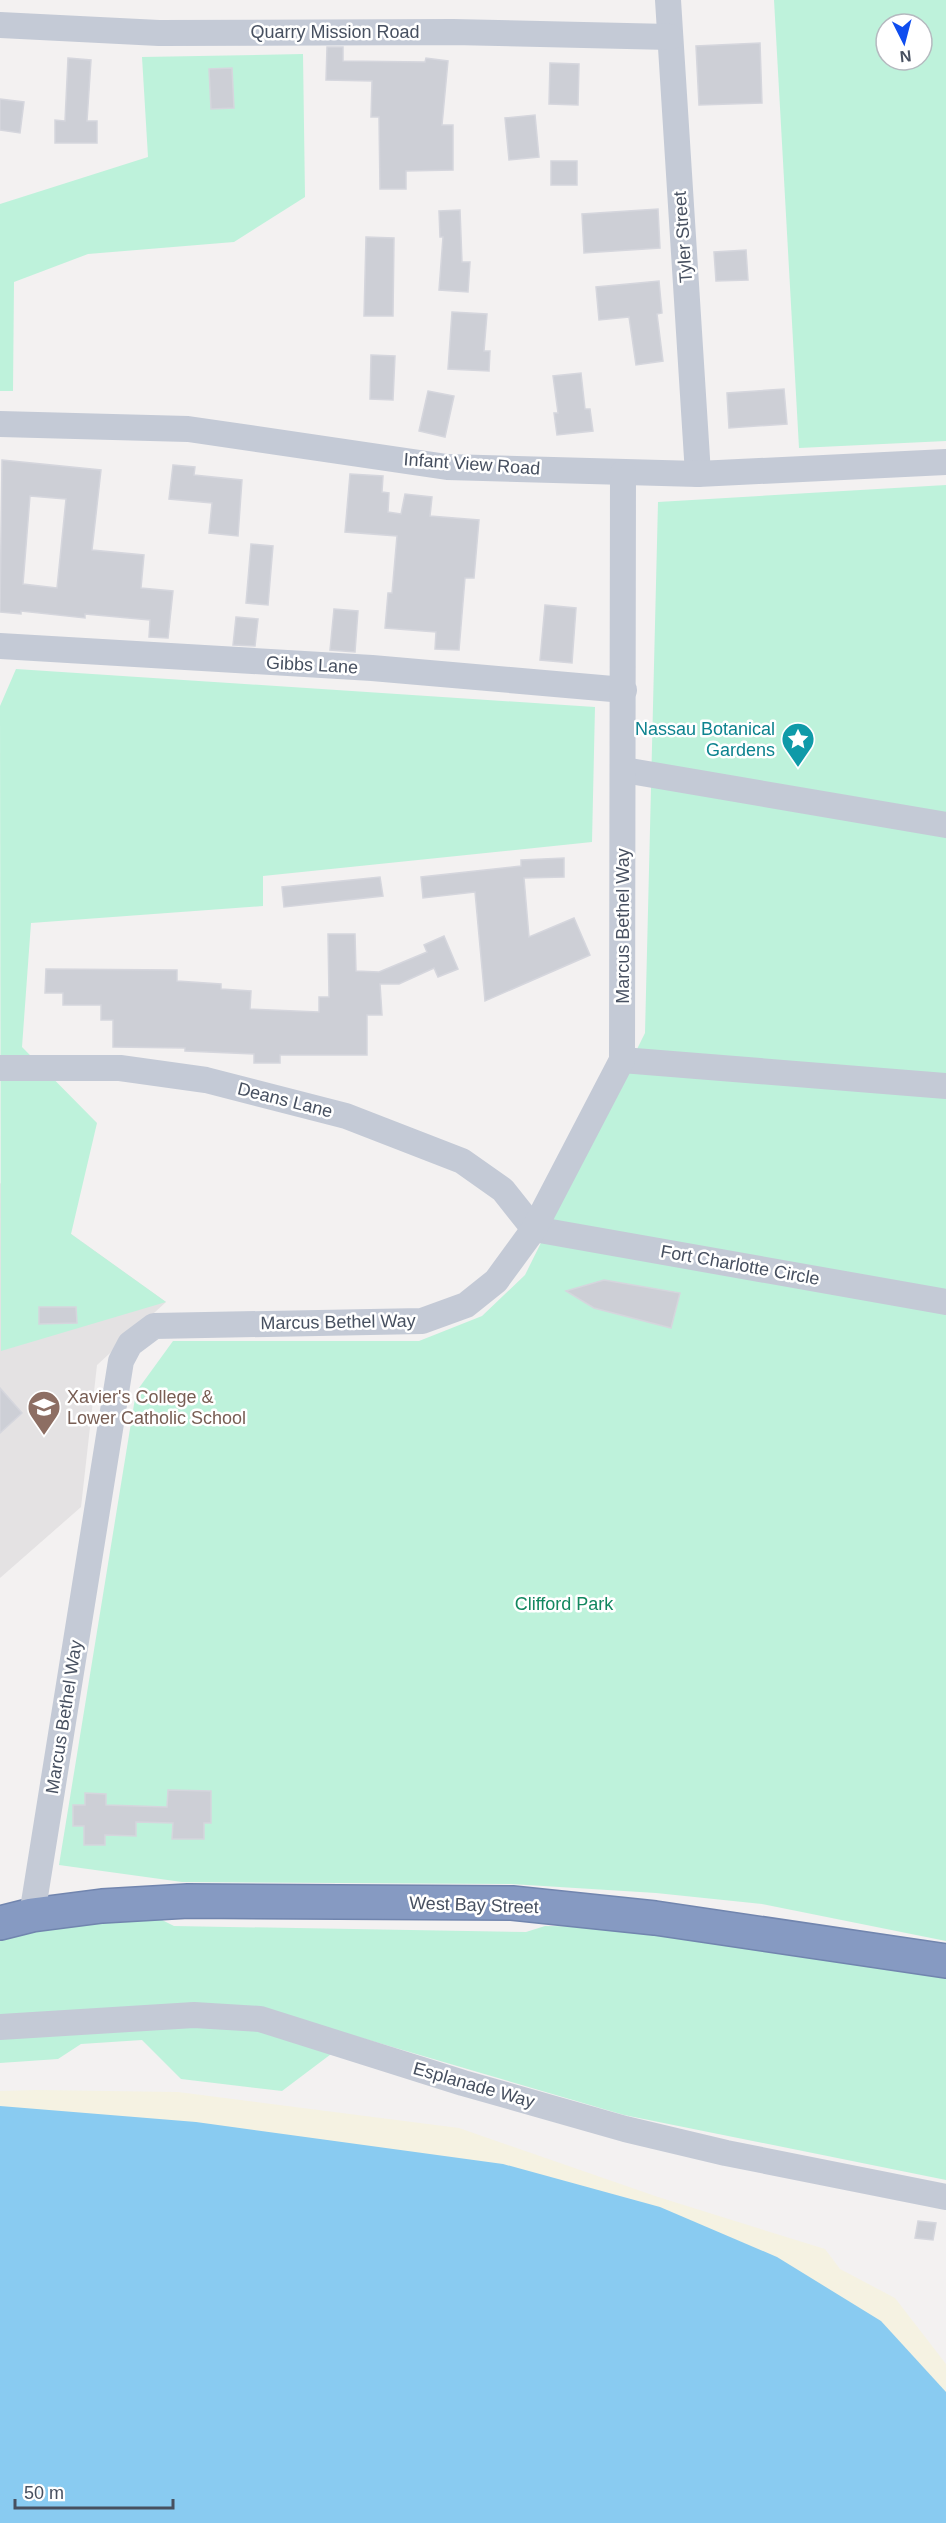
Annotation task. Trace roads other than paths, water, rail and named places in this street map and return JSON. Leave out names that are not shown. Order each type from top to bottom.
[{"type":"highway","name":"West Bay Street","points":[[0,1923],[32,1915],[102,1906],[189,1901],[512,1903],[655,1918],[946,1961]]},
{"type":"street","name":"Tyler Street","points":[[668,0],[698,474]]},
{"type":"street","name":"Quarry Mission Road","points":[[0,25],[159,33],[453,32],[670,37]]},
{"type":"street","name":"Infant View Road","points":[[0,424],[188,429],[447,466],[698,474],[946,462]]},
{"type":"street","name":"Marcus Bethel Way","points":[[32,1915],[121,1361],[130,1344],[154,1326],[422,1321],[466,1305],[496,1281],[534,1229],[622,1060],[623,473]]},
{"type":"street","name":"Gibbs Lane","points":[[0,646],[372,668],[624,690]]},
{"type":"street","points":[[624,770],[946,825]]},
{"type":"street","points":[[622,1060],[946,1086]]},
{"type":"street","name":"Deans Lane","points":[[0,1068],[120,1068],[195,1078],[346,1116],[462,1161],[503,1190],[534,1229]]},
{"type":"street","name":"Fort Charlotte Circle","points":[[534,1229],[946,1302]]},
{"type":"street","name":"Esplanade Way","points":[[0,2027],[194,2015],[260,2019],[463,2083],[625,2129],[726,2154],[946,2197]]},
{"type":"water","points":[[0,2106],[196,2122],[503,2164],[660,2207],[777,2257],[881,2321],[946,2392],[946,2523],[0,2523]]},
{"type":"place","name":"Nassau Botanical Gardens","points":[[798,768]]},
{"type":"place","name":"Xavier's College & Lower Catholic School","points":[[44,1436]]},
{"type":"park label","name":"Clifford Park","points":[[564,1604]]}]
